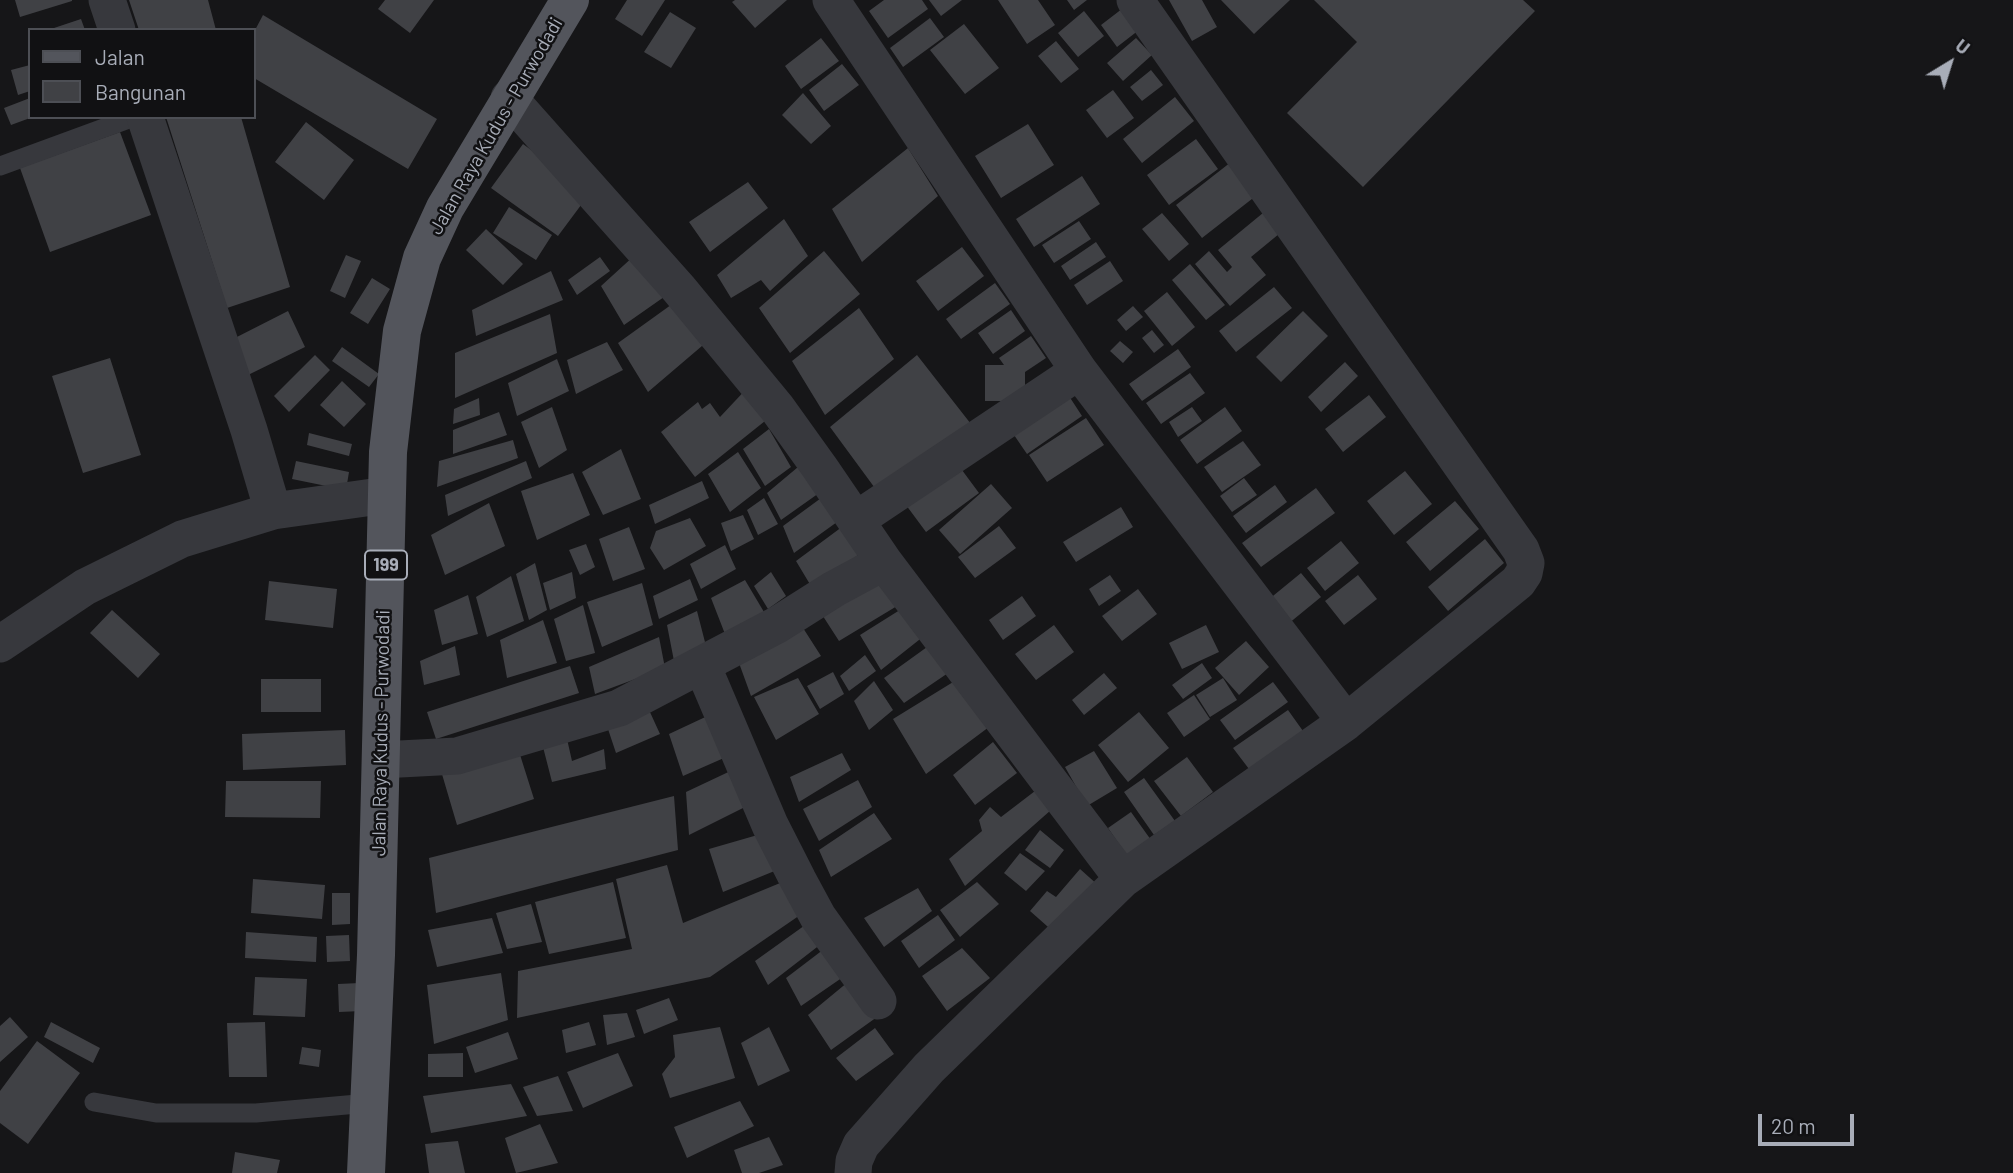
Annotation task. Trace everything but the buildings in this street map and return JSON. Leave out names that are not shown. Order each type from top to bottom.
[{"type":"main road","name":"Jalan Raya Kudus - Purwodadi","points":[[366,1173],[381,760],[388,452],[401,331],[422,258],[445,208],[570,0]]},
{"type":"street","points":[[107,0],[116,28]]},
{"type":"street","points":[[831,0],[1079,371],[1346,722]]},
{"type":"street","points":[[853,1173],[861,1144],[929,1068],[1123,879],[1346,722],[1518,582],[1524,573],[1526,563],[1521,550],[1135,0]]},
{"type":"street","points":[[509,98],[679,289],[777,408],[884,562],[1123,879]]},
{"type":"street","points":[[146,119],[273,511]]},
{"type":"street","points":[[856,520],[1079,371]]},
{"type":"street","points":[[0,644],[85,587],[182,539],[273,511],[387,495]]},
{"type":"street","points":[[381,760],[457,756],[619,708],[777,625],[834,589],[884,562]]},
{"type":"street","points":[[702,665],[770,825],[798,880],[818,917],[878,1001]]},
{"type":"lane","points":[[0,166],[129,119]]},
{"type":"lane","points":[[94,1102],[156,1113],[256,1113],[369,1103]]}]
